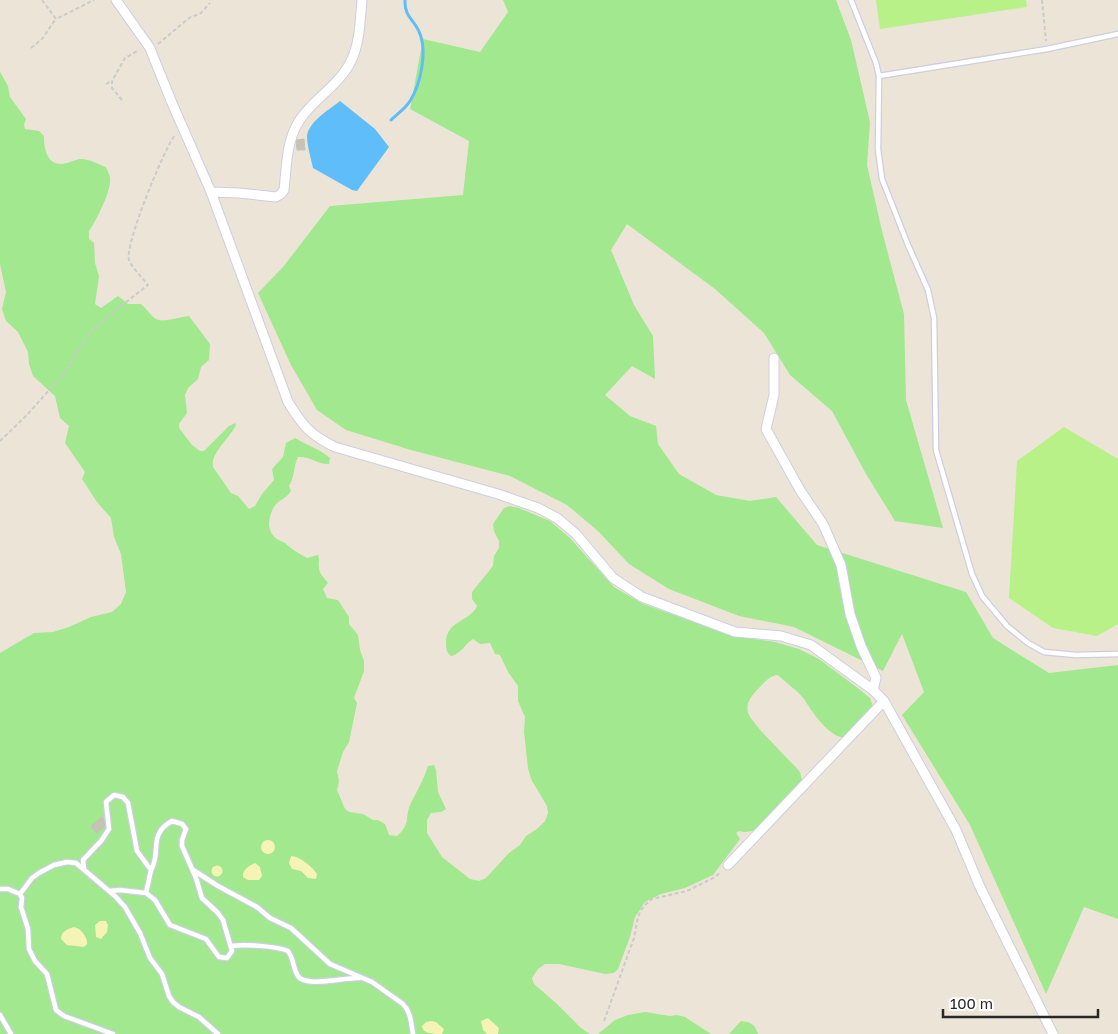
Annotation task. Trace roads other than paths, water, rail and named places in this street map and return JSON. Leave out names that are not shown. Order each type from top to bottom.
[{"type":"street","points":[[116,0],[150,48],[183,130],[211,192],[288,402],[301,424],[317,438],[335,447],[498,494],[538,508],[557,518],[576,534],[613,578],[642,596],[734,632],[781,636],[810,645],[873,690],[884,701],[956,830],[980,886],[1053,1034]]},
{"type":"street","points":[[211,192],[276,197],[281,194],[284,190],[288,148],[299,121],[337,82],[352,60],[356,49],[362,0]]},
{"type":"street","points":[[774,358],[774,395],[766,429],[800,490],[823,524],[841,565],[852,621],[876,678],[873,690]]},
{"type":"street","points":[[728,865],[884,701]]},
{"type":"lane","points":[[851,0],[876,63],[879,76],[878,149],[882,179],[928,290],[934,318],[936,450],[972,574],[982,596],[1007,626],[1028,643],[1044,652],[1076,655],[1118,654]]},
{"type":"lane","points":[[879,76],[1047,48],[1118,34]]},
{"type":"lane","points":[[84,869],[83,860],[101,841],[109,829],[106,802],[114,795],[123,797],[128,803],[137,851],[151,870]]},
{"type":"lane","points":[[110,891],[146,892],[155,900],[170,925],[206,939],[219,957],[227,958],[230,955],[232,951],[223,920],[218,913],[204,902],[182,846],[186,829],[176,821],[169,823],[158,834],[156,840],[156,860],[151,870],[146,892]]},
{"type":"lane","points":[[20,894],[32,878],[54,865],[67,862],[76,863],[110,891],[125,908],[150,958],[162,974],[169,996],[173,1002],[199,1018],[218,1034]]},
{"type":"lane","points":[[192,870],[257,907],[270,918],[291,928],[330,964],[372,982],[407,1008],[413,1034]]},
{"type":"lane","points":[[0,889],[8,889],[20,894],[22,898],[21,907],[28,929],[29,949],[35,961],[47,974],[56,1010],[64,1016],[113,1034]]},
{"type":"lane","points":[[231,946],[267,946],[288,951],[297,976],[303,981],[316,982],[350,977],[362,978]]},
{"type":"lane","points":[[0,1015],[11,1034]]},
{"type":"water","points":[[340,101],[375,129],[389,147],[357,191],[313,168],[308,148],[307,136],[311,125]]},
{"type":"waterway","points":[[391,120],[410,101],[422,68],[422,41],[418,29],[406,11],[405,0]]}]
